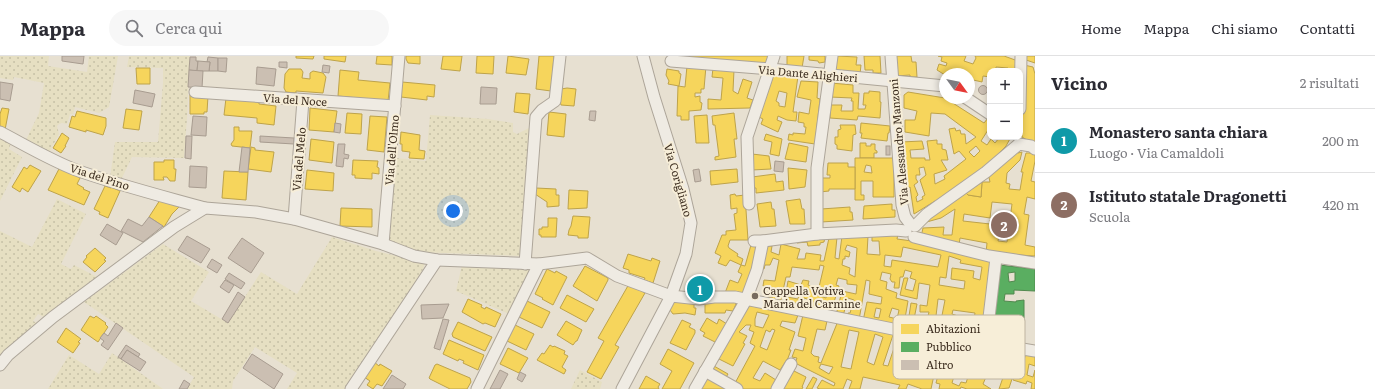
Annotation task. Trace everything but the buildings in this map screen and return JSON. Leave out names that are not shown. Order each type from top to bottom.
[{"type":"street","name":"Via dell'Olmo","points":[[383,244],[400,56]]},
{"type":"street","points":[[525,264],[536,117],[542,110],[555,101],[560,56]]},
{"type":"street","name":"Via Corigliano","points":[[622,389],[671,296],[686,254],[691,223],[684,188],[654,97],[643,56]]},
{"type":"street","points":[[749,204],[747,137],[774,56]]},
{"type":"street","points":[[817,234],[817,168],[832,56]]},
{"type":"street","name":"Via Alessandro Manzoni","points":[[891,56],[902,205],[905,217],[911,230]]},
{"type":"street","points":[[1020,56],[1020,104]]},
{"type":"street","name":"Via Dante Alighieri","points":[[670,61],[829,74],[939,85]]},
{"type":"street","name":"Via del Noce","points":[[195,92],[395,106]]},
{"type":"street","name":"Via del Melo","points":[[294,218],[303,100]]},
{"type":"street","points":[[975,104],[987,112]]},
{"type":"street","name":"Via del Pino","points":[[0,132],[31,149],[76,170],[105,180],[205,208],[256,212],[294,218],[383,244],[414,256],[437,260],[525,264],[538,264],[587,258],[617,276],[671,296],[699,299],[735,297],[893,330]]},
{"type":"street","points":[[911,230],[926,214],[986,172],[1019,141],[1035,149]]},
{"type":"street","points":[[0,365],[8,356],[53,317],[174,227],[205,208]]},
{"type":"street","points":[[695,389],[746,300],[757,270],[759,241],[817,234],[911,230],[996,258],[1035,263]]},
{"type":"street","points":[[989,315],[996,258]]},
{"type":"street","points":[[351,389],[437,260]]},
{"type":"street","points":[[478,389],[538,264]]},
{"type":"street","name":"Via del Pino","points":[[1025,349],[1035,351]]},
{"type":"street","points":[[777,389],[790,364]]},
{"type":"street","points":[[705,371],[737,389]]},
{"type":"shaded area","points":[[0,56],[49,56],[48,66],[87,72],[89,56],[118,56],[109,107],[99,113],[75,107],[73,114],[70,114],[67,124],[62,123],[57,126],[59,134],[48,154],[25,142],[39,113],[44,83],[14,77],[13,80],[0,78]]},
{"type":"shaded area","points":[[129,56],[190,56],[187,118],[184,158],[132,157],[121,180],[110,178],[115,142],[158,142],[163,83],[163,68],[127,67]]},
{"type":"shaded area","points":[[430,115],[488,119],[513,123],[513,132],[517,134],[533,126],[522,254],[520,256],[417,252],[389,244],[396,158],[426,161]]},
{"type":"shaded area","points":[[0,136],[11,143],[9,149],[22,157],[0,201]]},
{"type":"shaded area","points":[[57,199],[86,214],[61,264],[71,269],[74,265],[97,277],[46,318],[38,314],[33,321],[39,324],[0,360],[0,231],[32,247]]},
{"type":"shaded area","points":[[332,237],[376,251],[425,263],[412,289],[348,389],[287,389],[297,373],[255,347],[233,381],[232,389],[187,389],[194,377],[84,302],[163,244],[209,272],[191,301],[228,323],[261,272],[297,294]]},
{"type":"shaded area","points":[[462,265],[529,269],[509,314],[456,291]]},
{"type":"shaded area","points":[[112,353],[163,389],[48,389],[69,355],[99,374]]},
{"type":"shaded area","points":[[580,370],[602,382],[600,389],[571,389]]},
{"type":"place","name":"Istituto statale Dragonetti","points":[[1004,225]]},
{"type":"place","name":"Monastero santa chiara","points":[[700,289]]},
{"type":"place","name":"Cappella Votiva Maria del Carmine","points":[[755,296]]}]
